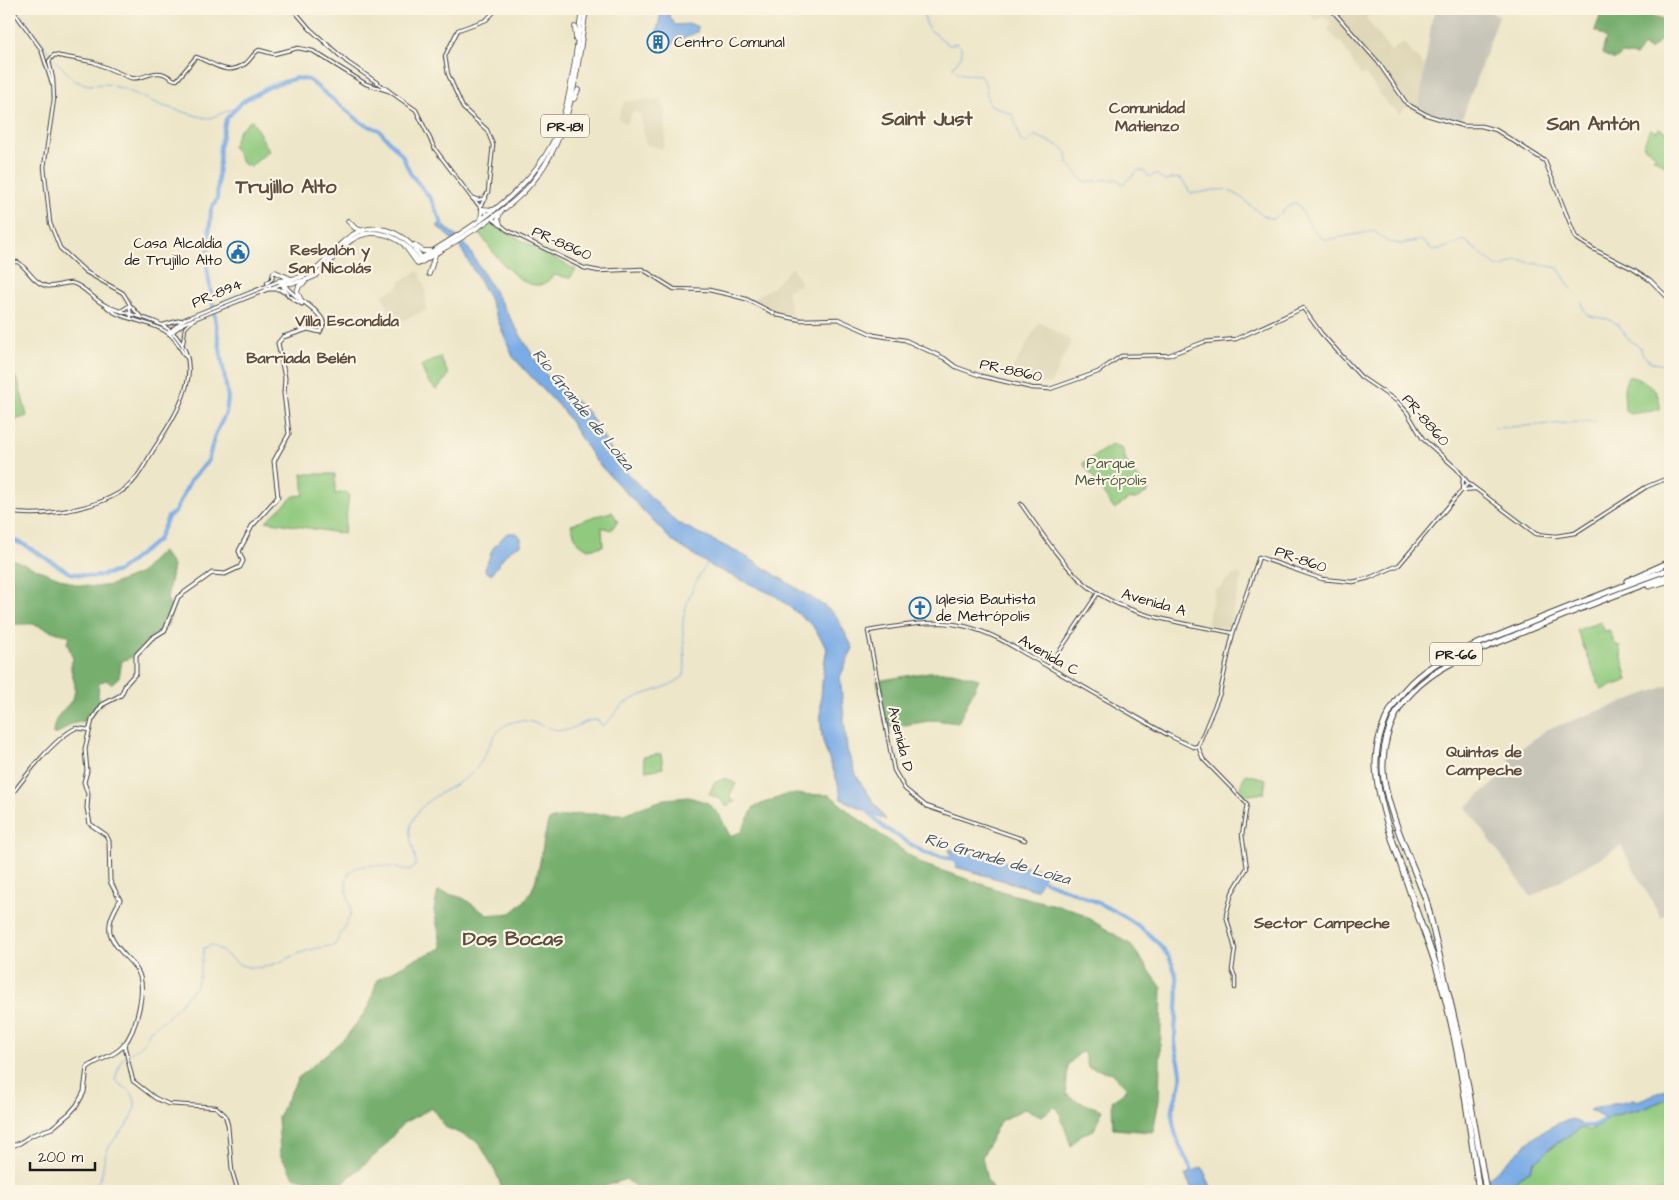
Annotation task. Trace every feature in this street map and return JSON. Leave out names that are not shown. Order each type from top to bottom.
[{"type":"highway","points":[[1582,601],[1670,562]]},
{"type":"highway","name":"PR-66","points":[[1478,1191],[1469,1125],[1437,969],[1381,797],[1376,762],[1384,723],[1399,697],[1420,674],[1442,661],[1582,601],[1670,569]]},
{"type":"highway","name":"PR-66","points":[[1486,1191],[1456,1023],[1427,902],[1386,790],[1383,761],[1391,723],[1409,695],[1431,676],[1458,660],[1617,594],[1670,575]]},
{"type":"highway","points":[[1617,594],[1670,580]]},
{"type":"main road","name":"PR-181","points":[[490,216],[531,176],[553,143],[568,100],[582,9]]},
{"type":"main road","name":"PR-181","points":[[402,239],[420,261],[479,222],[501,210],[527,189],[548,161],[562,133],[572,103],[586,9]]},
{"type":"main road","points":[[575,27],[577,42]]},
{"type":"main road","points":[[572,103],[578,90]]},
{"type":"main road","points":[[479,222],[481,208],[496,210]]},
{"type":"main road","points":[[500,224],[498,219],[501,210]]},
{"type":"main road","points":[[281,282],[296,278],[318,268],[348,238],[351,232],[349,223],[362,231]]},
{"type":"main road","points":[[348,238],[362,231],[385,229],[420,249],[435,251],[429,274]]},
{"type":"main road","points":[[302,302],[297,294],[298,287],[314,276],[346,244],[361,235],[381,233],[402,239]]},
{"type":"main road","points":[[274,272],[285,278],[296,278]]},
{"type":"main road","points":[[281,282],[300,282],[314,276]]},
{"type":"main road","points":[[281,282],[288,294]]},
{"type":"main road","points":[[281,282],[290,293],[307,306]]},
{"type":"main road","points":[[9,1147],[20,1143],[32,1135],[44,1132],[63,1120],[80,1101],[85,1088],[87,1068],[113,1055],[124,1044],[133,1029],[143,986],[138,972],[113,940],[110,930],[110,920],[120,900],[110,881],[109,840],[92,826],[89,821],[88,794],[84,780],[87,771],[85,749],[92,720],[97,710],[105,703],[119,698],[136,670],[136,655],[152,638],[165,630],[178,597],[212,573],[225,574],[240,567],[243,561],[239,551],[249,530],[266,508],[277,500],[274,461],[289,434],[284,392],[285,378],[278,346],[281,338],[308,329],[318,332],[322,330],[324,323],[318,312],[279,289],[265,287]]},
{"type":"street","points":[[12,9],[41,49],[52,84],[54,100],[46,149],[45,181],[50,223],[56,241],[86,272],[123,293],[130,305],[143,318]]},
{"type":"street","name":"PR-8860","points":[[293,9],[310,28],[347,62],[416,110],[435,150],[481,208],[500,224],[584,268],[599,271],[642,269],[674,289],[709,290],[738,297],[777,315],[801,320],[838,319],[874,335],[905,340],[944,358],[956,367],[981,376],[1032,388],[1050,389],[1098,372],[1121,356],[1169,355],[1204,342],[1236,339],[1302,308],[1360,378],[1398,402],[1407,412],[1426,442],[1468,483]]},
{"type":"street","points":[[481,208],[486,198],[493,159],[490,136],[463,108],[448,74],[445,56],[458,30],[486,20],[497,9]]},
{"type":"street","points":[[1331,9],[1378,62],[1406,104],[1427,115],[1463,126],[1486,127],[1496,130],[1540,156],[1545,161],[1576,238],[1593,249],[1634,268],[1670,300]]},
{"type":"street","points":[[52,84],[53,79],[49,61],[54,55],[100,65],[131,78],[137,79],[157,72],[164,74],[172,80],[178,80],[196,57],[215,68],[231,69],[243,65],[259,50],[274,54],[298,48],[322,55],[366,84],[389,91]]},
{"type":"street","points":[[471,197],[478,200],[486,198]]},
{"type":"street","points":[[9,262],[18,262],[31,277],[45,286],[74,284],[107,306],[170,332],[186,357]]},
{"type":"street","points":[[265,287],[272,280],[274,272]]},
{"type":"street","name":"PR-894","points":[[170,332],[185,319],[281,282]]},
{"type":"street","points":[[121,311],[130,305]]},
{"type":"street","points":[[130,305],[131,316]]},
{"type":"street","points":[[107,306],[131,316],[162,325],[184,348]]},
{"type":"street","points":[[9,512],[28,515],[89,505],[110,499],[124,490],[144,465],[180,405],[188,381],[184,331],[193,317]]},
{"type":"street","name":"PR-894","points":[[170,332],[193,317]]},
{"type":"street","points":[[162,325],[185,319]]},
{"type":"street","points":[[1463,477],[1462,490],[1475,490]]},
{"type":"street","points":[[1468,483],[1533,533],[1556,536],[1575,533],[1646,487],[1663,480],[1670,480]]},
{"type":"street","name":"PR-860","points":[[1198,746],[1220,693],[1233,633],[1258,557],[1327,580],[1353,582],[1369,578],[1399,565],[1468,483]]},
{"type":"street","name":"Avenida A","points":[[1022,504],[1071,571],[1098,593],[1134,610],[1233,633]]},
{"type":"street","points":[[1049,668],[1098,593]]},
{"type":"street","name":"Avenida C","points":[[877,630],[918,622],[962,625],[991,635],[1165,733],[1193,747],[1198,746]]},
{"type":"street","name":"Avenida D","points":[[877,630],[867,633],[894,770],[900,783],[913,797],[926,806],[1026,840]]},
{"type":"street","points":[[9,798],[38,762],[73,729],[90,730]]},
{"type":"street","points":[[1198,746],[1203,759],[1247,804],[1242,835],[1247,868],[1232,892],[1226,914],[1235,949],[1232,970],[1235,978],[1235,988]]},
{"type":"street","points":[[124,1044],[133,1080],[155,1098],[168,1104],[207,1105],[221,1110],[228,1125],[232,1171],[238,1191]]},
{"type":"shaded area","points":[[1313,9],[1375,9],[1366,18],[1391,51],[1403,42],[1425,67],[1419,113],[1407,106],[1400,114],[1387,104],[1365,73],[1361,76],[1342,44],[1328,31],[1331,24],[1324,16],[1316,21],[1309,13]]},
{"type":"shaded area","points":[[1437,9],[1484,9],[1499,16],[1461,122],[1430,113],[1419,106],[1432,19]]},
{"type":"shaded area","points":[[662,98],[667,119],[664,120],[666,138],[662,149],[646,144],[640,115],[633,111],[626,124],[618,118],[624,102]]},
{"type":"shaded area","points":[[792,267],[801,284],[787,291],[792,315],[771,310],[753,299],[773,287]]},
{"type":"shaded area","points":[[419,271],[425,287],[427,310],[393,324],[383,295],[398,287],[400,281]]},
{"type":"shaded area","points":[[1039,322],[1072,341],[1051,383],[1039,384],[1011,378],[1012,370]]},
{"type":"shaded area","points":[[1237,573],[1242,576],[1229,628],[1207,624],[1215,589],[1222,587],[1224,582]]},
{"type":"shaded area","points":[[1670,685],[1670,912],[1661,918],[1621,846],[1531,897],[1466,807],[1512,767],[1507,755],[1523,747],[1546,730]]},
{"type":"green space","points":[[1594,9],[1640,9],[1653,16],[1669,20],[1661,30],[1665,36],[1650,50],[1643,46],[1636,56],[1622,54],[1615,60],[1602,54],[1606,38],[1595,30],[1601,14]]},
{"type":"green space","points":[[252,120],[269,151],[251,166],[243,164],[233,146],[239,130]]},
{"type":"green space","points":[[1659,128],[1670,134],[1670,168],[1653,158],[1656,155],[1643,146],[1650,129],[1657,132]]},
{"type":"green space","points":[[488,222],[576,270],[570,278],[553,275],[544,284],[534,285],[522,280],[501,261],[477,229]]},
{"type":"green space","points":[[440,357],[449,375],[436,390],[427,380],[421,366]]},
{"type":"green space","points":[[14,375],[19,384],[27,416],[9,422],[9,378]]},
{"type":"green space","points":[[1628,376],[1641,380],[1655,391],[1660,403],[1660,410],[1630,414],[1625,411],[1624,388]]},
{"type":"green space","name":"Parque Metrópolis","points":[[1113,444],[1122,449],[1128,465],[1149,491],[1136,499],[1129,499],[1114,509],[1083,463]]},
{"type":"green space","points":[[302,474],[335,474],[335,494],[345,492],[349,494],[344,534],[266,521],[294,496],[304,495]]},
{"type":"green space","points":[[612,512],[618,521],[611,530],[602,527],[603,546],[588,549],[577,542],[571,525]]},
{"type":"green space","points":[[162,551],[173,566],[167,599],[172,608],[168,625],[164,630],[151,637],[132,657],[122,661],[119,677],[111,684],[106,680],[99,683],[98,696],[103,703],[85,721],[71,724],[58,734],[53,734],[54,725],[60,713],[74,696],[75,690],[71,671],[73,659],[67,642],[70,638],[69,635],[34,624],[9,623],[9,558],[77,585],[95,587],[111,585],[139,574]]},
{"type":"green space","points":[[1601,622],[1604,631],[1609,630],[1615,644],[1619,646],[1628,680],[1601,690],[1577,630]]},
{"type":"green space","points":[[929,672],[952,672],[979,679],[958,723],[935,720],[887,728],[877,681]]},
{"type":"green space","points":[[661,754],[663,768],[646,771],[643,757]]},
{"type":"green space","points":[[1246,774],[1266,779],[1264,793],[1243,796],[1242,785]]},
{"type":"green space","points":[[726,778],[736,784],[729,796],[735,802],[730,803],[727,807],[721,800],[709,794],[714,783]]},
{"type":"green space","points":[[788,794],[830,795],[853,815],[922,864],[1011,894],[1075,910],[1130,944],[1162,988],[1159,1100],[1153,1132],[1113,1129],[1112,1101],[1127,1089],[1111,1073],[1088,1067],[1083,1050],[1068,1065],[1066,1094],[1077,1101],[1102,1110],[1094,1130],[1080,1135],[1071,1146],[1058,1109],[1054,1107],[1042,1116],[1024,1109],[1000,1121],[982,1157],[987,1180],[993,1190],[991,1191],[641,1191],[626,1179],[591,1191],[503,1191],[497,1175],[479,1142],[445,1127],[432,1108],[403,1123],[380,1151],[339,1186],[295,1178],[280,1155],[278,1117],[298,1078],[346,1037],[369,1007],[377,980],[411,961],[442,948],[434,910],[438,891],[463,898],[487,915],[511,913],[524,901],[532,889],[538,871],[549,820],[578,814],[623,814],[665,799],[689,797],[708,803],[719,814],[730,836],[741,832],[754,807]]},
{"type":"green space","points":[[1670,1097],[1670,1191],[1507,1191],[1519,1177],[1530,1171],[1537,1158],[1573,1132],[1581,1128],[1589,1130],[1602,1125],[1611,1116],[1648,1107]]},
{"type":"water","points":[[666,10],[675,25],[691,24],[698,27],[697,32],[670,45],[663,44],[657,31],[661,13]]},
{"type":"water","points":[[441,223],[467,246],[542,371],[588,412],[622,468],[676,522],[747,557],[826,607],[836,616],[853,648],[840,677],[847,750],[857,777],[886,820],[841,799],[838,784],[823,741],[822,731],[821,695],[827,648],[812,625],[776,596],[713,567],[672,541],[595,460],[564,412],[513,357],[488,296],[460,247],[437,226]]},
{"type":"water","points":[[507,533],[517,533],[521,538],[521,545],[507,553],[491,574],[486,572],[485,569],[493,548]]},
{"type":"water","points":[[949,849],[1047,871],[1036,890],[956,867]]},
{"type":"water","points":[[1670,1088],[1670,1097],[1648,1107],[1611,1116],[1605,1121],[1602,1117],[1589,1110],[1634,1099],[1637,1101]]},
{"type":"water","points":[[1572,1119],[1581,1124],[1581,1128],[1549,1148],[1544,1155],[1534,1162],[1530,1171],[1519,1177],[1507,1191],[1490,1191],[1488,1178],[1537,1136],[1559,1123]]},
{"type":"water","points":[[1202,1167],[1213,1191],[1193,1191],[1185,1175]]},
{"type":"waterway","points":[[17,9],[51,55]]},
{"type":"waterway","points":[[890,9],[896,12],[909,9]]},
{"type":"waterway","points":[[917,9],[924,16],[928,28],[949,45],[957,43],[961,47],[962,55],[953,67],[962,74],[980,75],[986,86],[989,104],[1013,115],[1021,142],[1026,144],[1034,136],[1037,136],[1063,148],[1067,153],[1068,163],[1084,182],[1116,179],[1123,184],[1139,170],[1144,171],[1149,177],[1156,174],[1165,181],[1175,178],[1181,179],[1191,193],[1213,190],[1233,192],[1261,214],[1273,219],[1293,203],[1298,204],[1314,230],[1326,240],[1374,231],[1388,242],[1402,244],[1421,240],[1433,250],[1445,248],[1464,240],[1497,267],[1503,267],[1517,260],[1558,268],[1575,294]]},
{"type":"waterway","points":[[53,58],[75,81],[89,85],[106,84],[124,89],[163,106],[201,117],[210,118],[237,107]]},
{"type":"waterway","name":"Río Grande de Loíza","points":[[9,539],[23,544],[70,573],[94,577],[119,571],[158,540],[168,517],[175,512],[190,481],[208,461],[215,435],[226,413],[228,398],[207,268],[211,210],[217,199],[220,146],[226,119],[243,101],[271,86],[296,78],[309,80],[362,123],[379,130],[402,155],[410,173],[431,199],[443,226]]},
{"type":"waterway","points":[[1582,301],[1584,311],[1589,316],[1607,319],[1618,324],[1630,341],[1640,347],[1643,355],[1651,362],[1670,367]]},
{"type":"waterway","points":[[1495,428],[1595,421]]},
{"type":"waterway","points":[[53,1191],[64,1187],[85,1189],[94,1186],[98,1182],[102,1174],[107,1151],[129,1122],[134,1110],[135,1102],[132,1094],[115,1080],[121,1060],[144,1043],[150,1030],[169,1016],[195,987],[199,979],[204,948],[212,945],[241,965],[256,968],[271,965],[308,950],[335,945],[351,914],[346,887],[347,877],[352,870],[370,865],[411,870],[416,865],[410,831],[415,817],[429,801],[474,771],[503,726],[517,721],[529,721],[552,729],[563,730],[593,720],[598,720],[602,726],[627,702],[671,684],[684,676],[684,614],[693,588],[707,563]]},
{"type":"waterway","name":"Río Grande de Loíza","points":[[867,810],[883,827],[925,853],[957,860]]},
{"type":"waterway","name":"Río Grande de Loíza","points":[[1037,878],[1099,903],[1121,915],[1141,928],[1158,943],[1171,961],[1178,988],[1175,1041],[1181,1073],[1180,1085],[1172,1112],[1178,1140],[1194,1175]]},
{"type":"waterway","name":"Río Grande de Loíza","points":[[1576,1126],[1592,1126],[1603,1122],[1604,1114]]},
{"type":"place","name":"Centro Comunal","points":[[658,42]]},
{"type":"place","name":"Casa Alcaldía de Trujillo Alto","points":[[238,252]]},
{"type":"place","name":"Iglesia Bautista de Metrópolis","points":[[920,608]]},
{"type":"district","name":"Comunidad Matienzo","points":[[1147,116]]},
{"type":"district","name":"Saint Just","points":[[927,118]]},
{"type":"district","name":"San Antón","points":[[1593,123]]},
{"type":"district","name":"Trujillo Alto","points":[[286,186]]},
{"type":"district","name":"Resbalón y San Nicolás","points":[[330,258]]},
{"type":"district","name":"Villa Escondida","points":[[347,320]]},
{"type":"district","name":"Barriada Belén","points":[[301,357]]},
{"type":"district","name":"Quintas de Campeche","points":[[1484,760]]},
{"type":"district","name":"Sector Campeche","points":[[1322,922]]},
{"type":"district","name":"Dos Bocas","points":[[513,938]]}]
